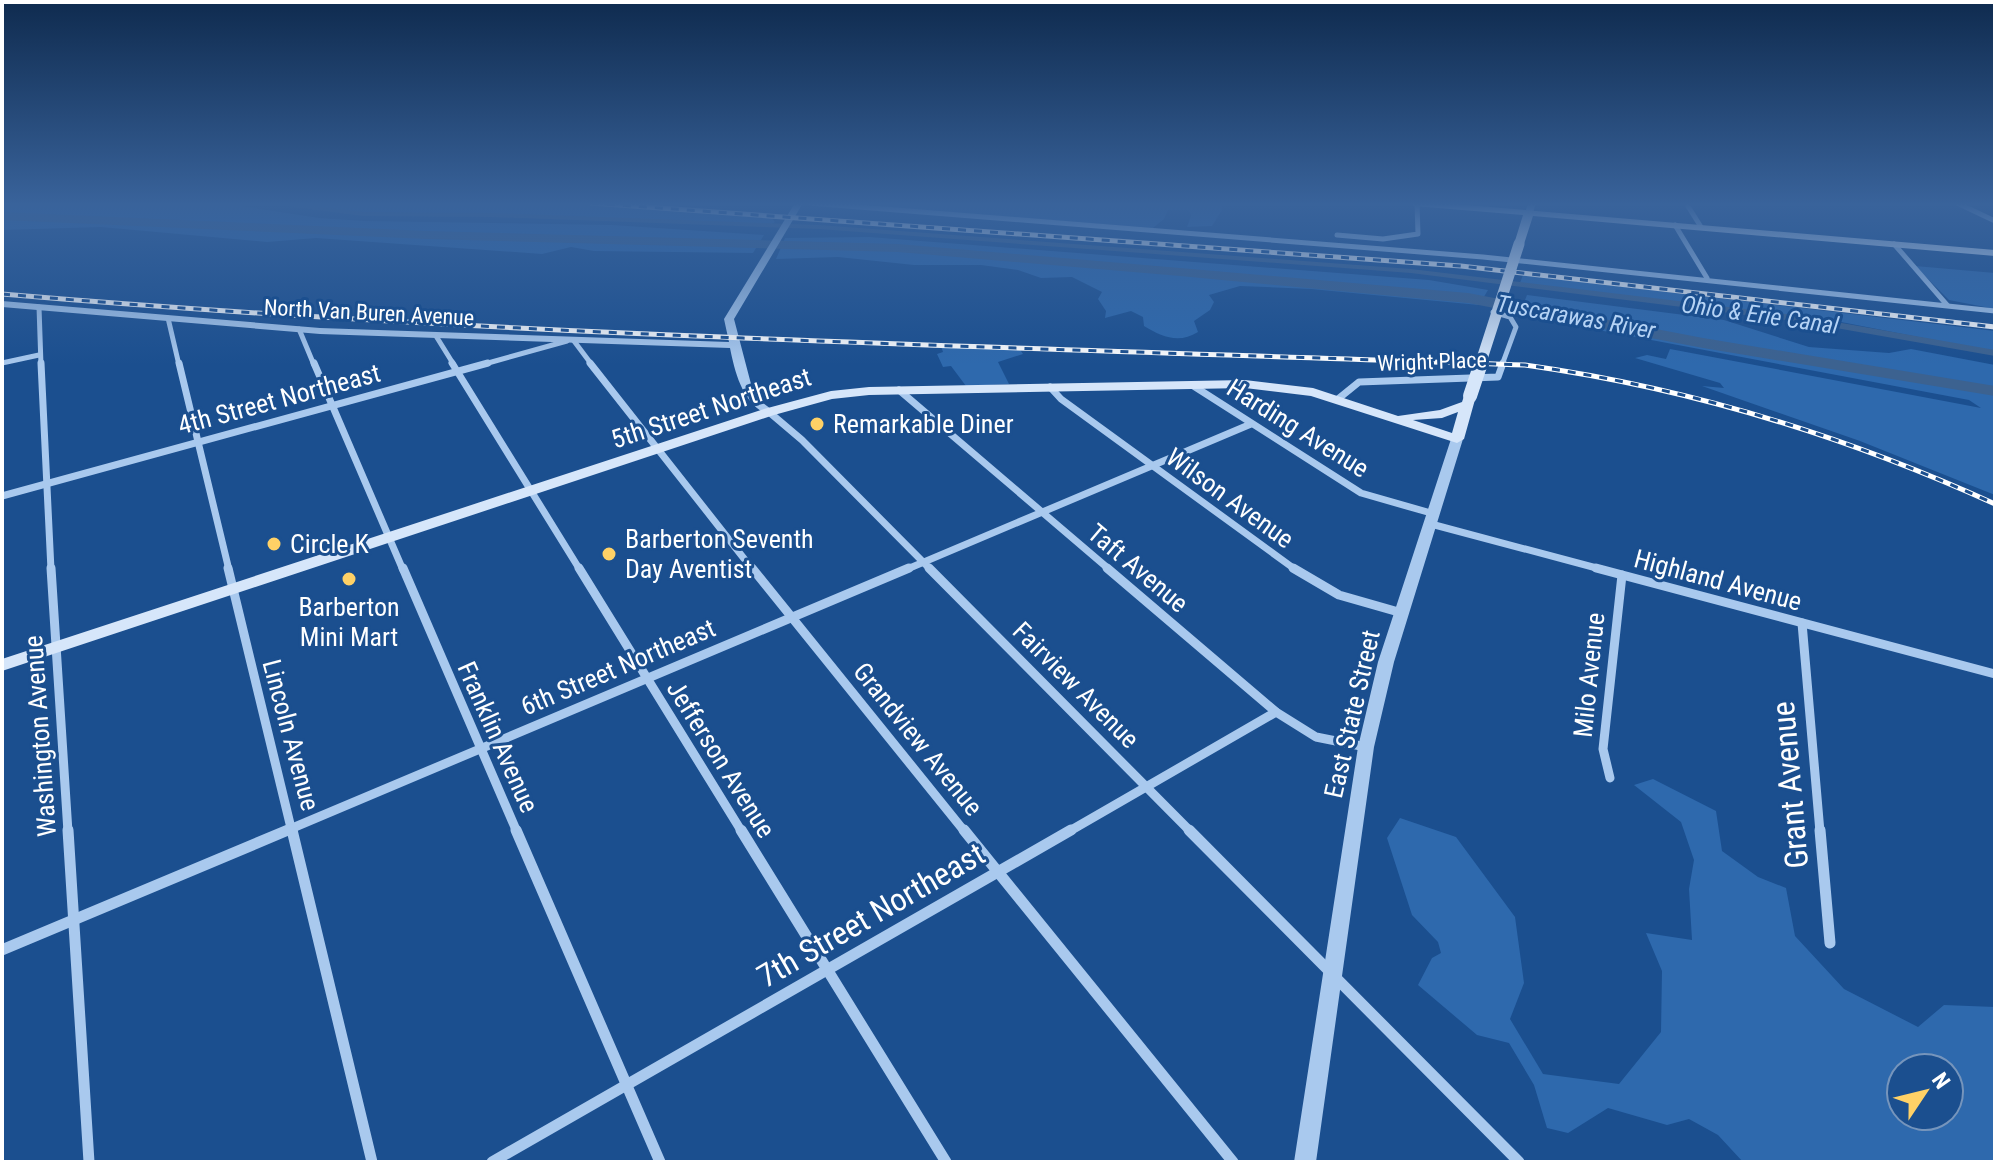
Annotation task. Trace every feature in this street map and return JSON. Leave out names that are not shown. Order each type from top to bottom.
[{"type":"main road","name":"East State Street","points":[[1457,439],[1515,257]]},
{"type":"main road","name":"5th Street Northeast","points":[[2,665],[769,412],[831,395],[899,390],[1274,386],[1338,399],[1457,439]]},
{"type":"main road","points":[[1391,417],[1442,414],[1469,400]]},
{"type":"street","name":"Fairview Avenue","points":[[765,257],[729,319],[751,394],[758,407],[769,412],[923,562],[1519,1162]]},
{"type":"street","points":[[1486,257],[1707,278],[1995,311]]},
{"type":"street","points":[[1695,257],[1707,278]]},
{"type":"street","points":[[1906,257],[1948,305]]},
{"type":"street","name":"North Van Buren Avenue","points":[[2,304],[299,329],[735,345]]},
{"type":"street","name":"Washington Avenue","points":[[39,307],[46,484],[89,1162]]},
{"type":"street","name":"Wright Place","points":[[1338,399],[1359,382],[1498,377],[1516,327],[1510,317],[1493,312]]},
{"type":"street","name":"Lincoln Avenue","points":[[168,318],[231,590],[292,827],[372,1162]]},
{"type":"street","name":"Franklin Avenue","points":[[299,329],[660,1162]]},
{"type":"street","name":"Jefferson Avenue","points":[[436,336],[529,492],[946,1162]]},
{"type":"street","name":"4th Street Northeast","points":[[2,496],[571,341]]},
{"type":"street","name":"Grandview Avenue","points":[[571,341],[1233,1162]]},
{"type":"street","points":[[2,363],[39,355]]},
{"type":"street","name":"Harding Avenue","points":[[1192,385],[1361,493],[1431,519]]},
{"type":"street","name":"Wilson Avenue","points":[[1050,387],[1061,399],[1152,466],[1319,585],[1402,613]]},
{"type":"street","name":"Taft Avenue","points":[[899,390],[1276,712],[1316,737],[1366,747]]},
{"type":"street","name":"6th Street Northeast","points":[[2,950],[1251,424]]},
{"type":"street","name":"East State Street","points":[[1305,1162],[1366,747],[1386,662],[1457,439]]},
{"type":"street","name":"Highland Avenue","points":[[1431,519],[1622,575],[1995,674]]},
{"type":"street","name":"Milo Avenue","points":[[1610,778],[1603,749],[1622,575]]},
{"type":"street","name":"Grant Avenue","points":[[1802,623],[1830,943]]},
{"type":"street","name":"7th Street Northeast","points":[[492,1162],[1276,712]]},
{"type":"shaded area","points":[[777,257],[828,257],[776,259]]},
{"type":"shaded area","points":[[841,257],[1134,257],[1429,280],[1488,290],[1479,305],[1311,289],[1240,286],[1209,295],[1214,302],[1210,310],[1194,321],[1198,332],[1177,338],[1164,336],[1144,326],[1143,317],[1131,311],[1105,318],[1106,311],[1098,299],[1102,292],[1072,277],[1041,278],[1018,270],[981,265],[914,265]]},
{"type":"shaded area","points":[[1915,266],[1995,273],[1995,309],[1949,300]]},
{"type":"shaded area","points":[[1523,275],[1995,331],[1995,352],[1836,321],[1520,283]]},
{"type":"shaded area","points":[[1527,295],[1724,320],[1809,347],[1889,353],[1911,349],[1995,365],[1995,495],[1860,441],[1702,386],[1724,388],[1720,383],[1635,358],[1647,355],[1666,359],[1670,349],[1981,408],[1969,400],[1519,315]]},
{"type":"shaded area","points":[[941,346],[1019,348],[1023,354],[998,362],[1009,384],[966,386],[951,366],[943,367],[937,354],[943,352]]},
{"type":"shaded area","points":[[1653,779],[1716,811],[1722,851],[1758,877],[1786,888],[1795,936],[1844,989],[1918,1027],[1944,1005],[1995,1007],[1995,1162],[1743,1162],[1718,1135],[1689,1119],[1667,1125],[1608,1108],[1568,1133],[1547,1128],[1534,1085],[1509,1043],[1477,1035],[1418,985],[1432,958],[1441,953],[1438,942],[1412,915],[1387,838],[1400,818],[1456,837],[1515,917],[1524,983],[1510,1019],[1543,1074],[1619,1084],[1661,1032],[1662,971],[1646,933],[1692,940],[1689,889],[1694,860],[1681,822],[1634,785]]},
{"type":"waterway","name":"Tuscarawas River","points":[[1008,257],[1468,298],[1703,343],[1995,391]]},
{"type":"waterway","name":"Ohio & Erie Canal","points":[[1227,257],[1411,271],[1802,319],[1995,353]]},
{"type":"railway","points":[[1341,257],[1461,266],[1995,327]]},
{"type":"railway","points":[[2,294],[192,309],[573,331],[1525,365],[1647,387],[1765,417],[1881,456],[1995,504]]},
{"type":"place","name":"Remarkable Diner","points":[[817,424]]},
{"type":"place","name":"Circle K","points":[[274,544]]},
{"type":"place","name":"Barberton Seventh Day Aventist","points":[[609,554]]},
{"type":"place","name":"Barberton Mini Mart","points":[[349,579]]}]
